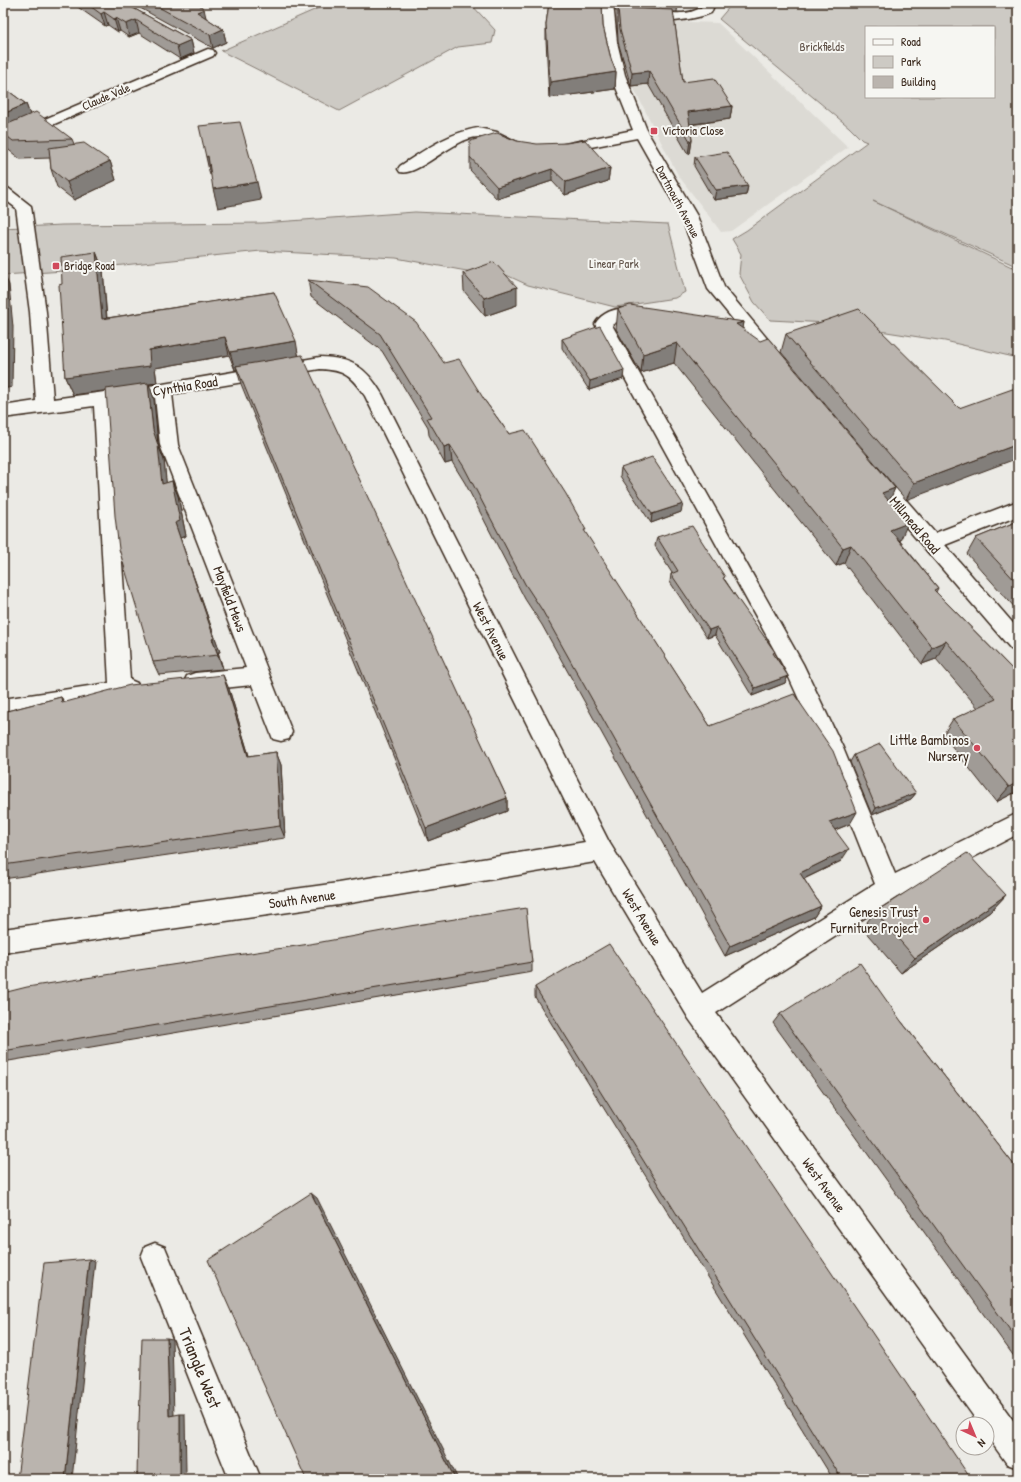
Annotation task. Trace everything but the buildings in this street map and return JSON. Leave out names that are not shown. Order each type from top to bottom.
[{"type":"street","points":[[607,9],[626,16],[682,17],[692,16],[706,10],[709,3]]},
{"type":"street","name":"Dartmouth Avenue","points":[[607,9],[610,42],[618,75],[641,133],[689,216],[716,288],[736,312]]},
{"type":"street","name":"Claude Vale","points":[[3,142],[208,53],[194,45]]},
{"type":"street","points":[[405,169],[456,139],[471,132],[488,134],[522,150],[550,151],[641,133]]},
{"type":"street","points":[[5,196],[23,206],[38,312],[45,405]]},
{"type":"street","points":[[716,317],[736,312],[792,379]]},
{"type":"street","points":[[663,318],[634,313],[622,314],[605,320],[603,324],[796,670],[832,748],[889,889]]},
{"type":"street","name":"Cynthia Road","points":[[3,412],[102,397],[163,390],[320,363]]},
{"type":"street","name":"West Avenue","points":[[320,363],[338,363],[355,370],[373,394],[601,850],[698,1010],[1018,1453]]},
{"type":"street","name":"Mayfield Mews","points":[[163,390],[169,445],[281,732]]},
{"type":"street","points":[[102,397],[120,690]]},
{"type":"street","name":"Millmead Road","points":[[859,458],[930,543],[1018,643]]},
{"type":"street","points":[[930,543],[1018,508]]},
{"type":"street","points":[[174,684],[259,675]]},
{"type":"street","points":[[3,708],[151,686]]},
{"type":"street","points":[[698,1010],[889,889],[1018,823]]},
{"type":"street","name":"South Avenue","points":[[3,941],[338,894],[601,850]]},
{"type":"street","name":"Triangle West","points":[[155,1257],[245,1479]]},
{"type":"shaded area","points":[[628,20],[718,23],[848,147],[731,231],[721,232],[678,175],[629,79]]},
{"type":"green space","points":[[330,3],[470,3],[495,30],[492,43],[458,47],[339,111],[221,51]]},
{"type":"green space","name":"Brickfields","points":[[731,3],[1018,3],[1018,267],[873,201],[1018,270],[1018,358],[945,341],[828,323],[770,320],[754,302],[739,274],[741,254],[732,239],[747,230],[867,142],[862,140],[849,127],[719,19]]},
{"type":"green space","name":"Linear Park","points":[[415,212],[668,224],[685,292],[675,298],[615,307],[528,285],[491,268],[472,272],[396,258],[261,251],[64,271],[3,275],[3,228],[62,225],[262,223]]},
{"type":"place","name":"Victoria Close","points":[[654,131]]},
{"type":"place","name":"Bridge Road","points":[[56,266]]},
{"type":"place","name":"Little Bambinos Nursery","points":[[977,748]]},
{"type":"place","name":"Genesis Trust Furniture Project","points":[[926,920]]}]
